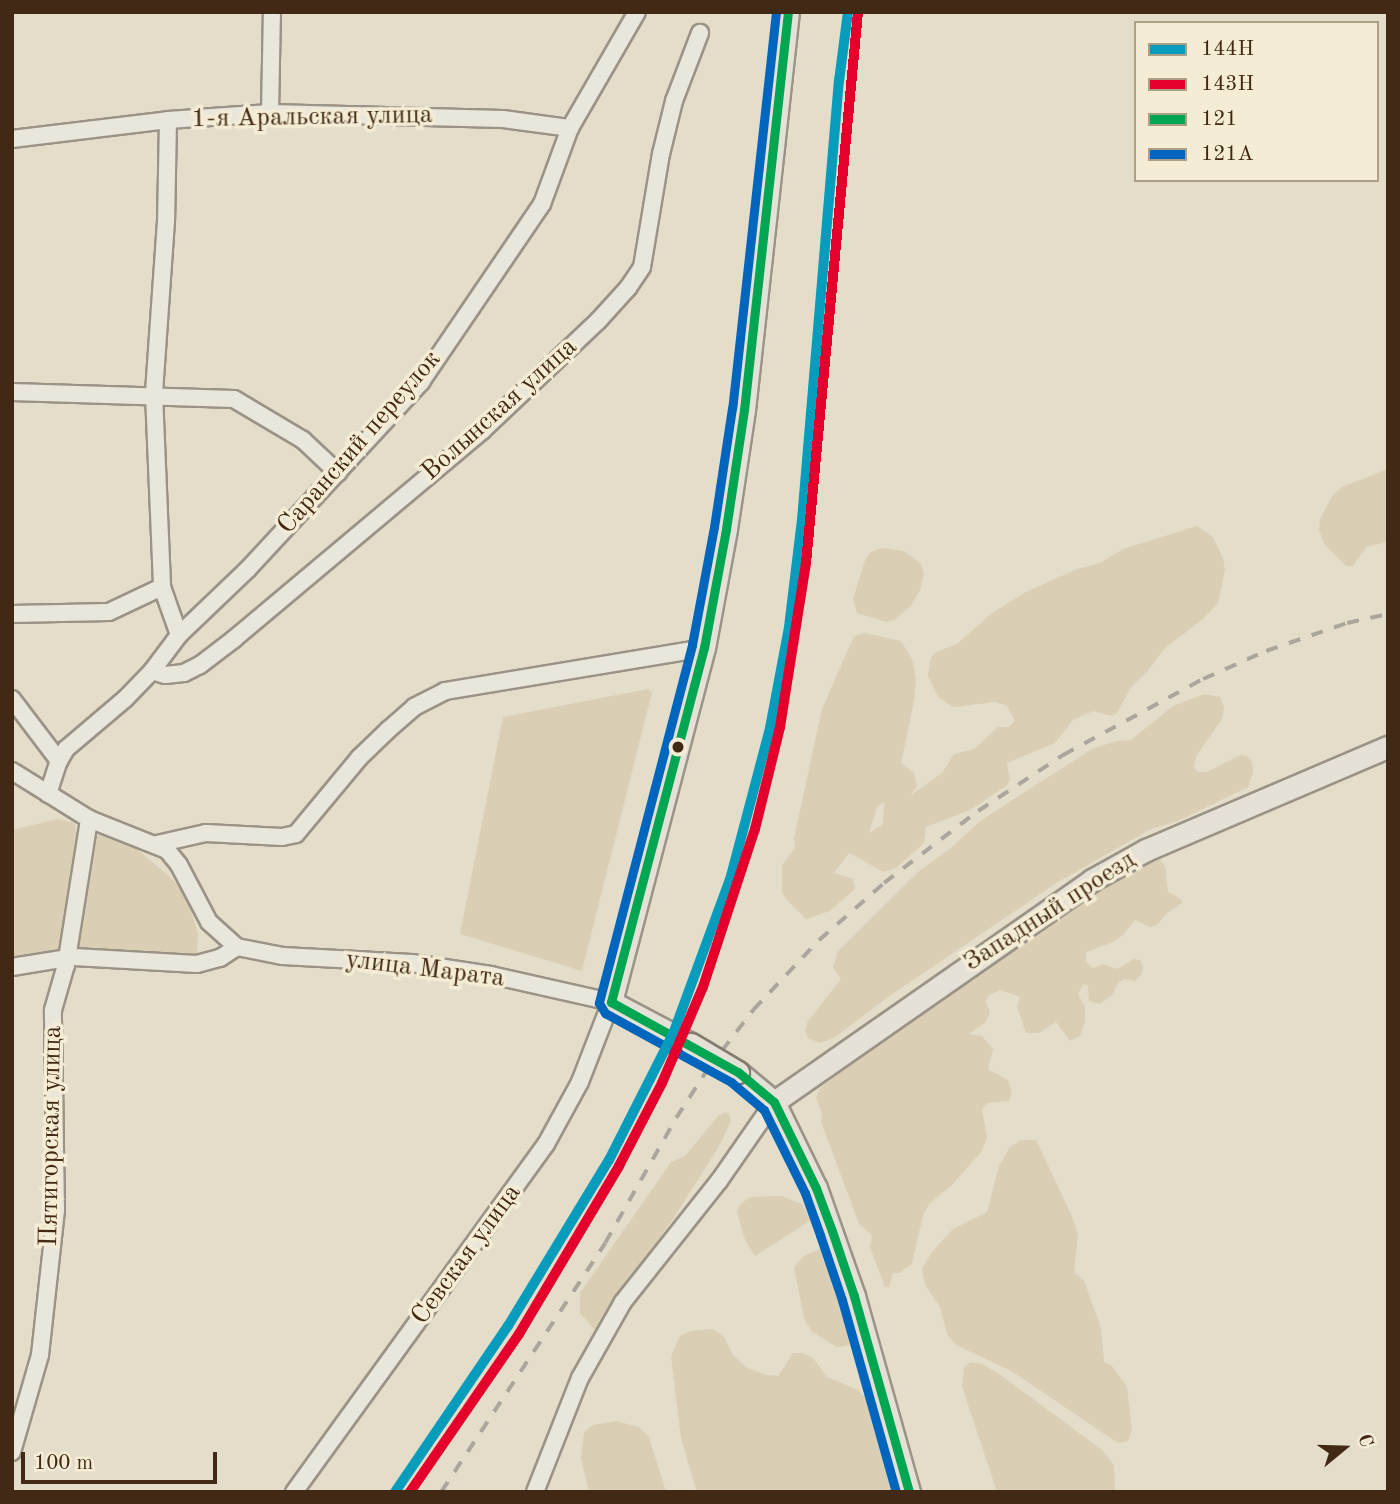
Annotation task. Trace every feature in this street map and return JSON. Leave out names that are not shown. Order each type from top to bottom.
[{"type":"main road","points":[[788,12],[744,410],[704,648],[611,1002],[738,1072],[775,1102],[816,1188],[832,1231],[861,1321],[909,1492]]},
{"type":"main road","name":"Западный проезд","points":[[775,1102],[1092,880],[1146,850],[1388,747]]},
{"type":"street","points":[[270,113],[272,12]]},
{"type":"street","name":"Саранский переулок","points":[[48,794],[66,749],[125,699],[152,671],[179,635],[248,569],[421,382],[542,204],[570,128],[637,12]]},
{"type":"street","name":"Волынская улица","points":[[152,671],[165,675],[184,673],[200,665],[234,639],[482,431],[621,296],[642,267],[667,128],[700,33]]},
{"type":"street","name":"1-я Аральская улица","points":[[12,139],[168,120],[270,113],[491,119],[570,128]]},
{"type":"street","points":[[168,120],[166,221],[154,394],[162,587],[179,635]]},
{"type":"street","points":[[12,392],[154,394],[234,399],[303,440],[338,473]]},
{"type":"street","points":[[12,614],[109,612],[162,587]]},
{"type":"street","points":[[157,844],[206,833],[282,837],[296,834],[359,758],[388,730],[414,707],[445,691],[704,648]]},
{"type":"street","points":[[12,699],[59,761]]},
{"type":"street","points":[[12,771],[89,819],[157,844],[179,865],[209,922],[237,947],[220,958],[181,965],[67,958],[12,967]]},
{"type":"street","name":"Пятигорская улица","points":[[12,1452],[40,1355],[56,1210],[53,1010],[67,958],[89,819]]},
{"type":"street","name":"улица Марата","points":[[237,947],[283,956],[412,963],[611,1002]]},
{"type":"street","name":"Севская улица","points":[[294,1492],[546,1144],[580,1082],[611,1002]]},
{"type":"street","points":[[535,1492],[580,1378],[616,1313],[719,1181],[775,1102]]},
{"type":"shaded area","points":[[1388,469],[1388,542],[1366,547],[1353,566],[1346,566],[1325,545],[1319,530],[1320,519],[1332,496],[1342,487]]},
{"type":"shaded area","points":[[1197,526],[1213,537],[1223,558],[1225,570],[1218,603],[1203,619],[1164,649],[1147,672],[1131,687],[1117,713],[1111,716],[1093,711],[1073,720],[1055,743],[1007,763],[1010,781],[1006,786],[970,810],[926,827],[924,843],[896,868],[884,872],[849,853],[834,873],[853,879],[855,889],[830,911],[806,919],[782,892],[782,865],[795,848],[794,838],[822,709],[854,636],[865,633],[901,641],[912,659],[916,679],[914,701],[901,763],[914,773],[917,786],[910,796],[942,773],[954,754],[974,749],[998,727],[1009,727],[1015,721],[1007,706],[996,702],[953,707],[938,697],[928,676],[931,657],[936,652],[957,644],[992,613],[1026,592],[1077,569],[1100,563],[1123,549]],"holes":[[[884,802],[883,824],[869,833],[877,807]]]},
{"type":"shaded area","points":[[882,548],[904,551],[921,564],[924,573],[920,590],[910,607],[894,620],[886,622],[857,613],[853,599],[865,560],[871,552]]},
{"type":"shaded area","points":[[648,689],[652,692],[582,971],[460,934],[503,717]]},
{"type":"shaded area","points":[[1204,694],[1220,697],[1224,708],[1222,719],[1196,756],[1194,767],[1198,772],[1207,772],[1240,755],[1247,756],[1252,762],[1253,772],[1248,787],[1178,821],[1151,829],[1058,882],[888,997],[834,1038],[820,1043],[808,1038],[805,1030],[808,1021],[841,979],[833,967],[838,951],[918,872],[952,847],[980,821],[1092,749],[1116,741],[1131,740],[1173,706]]},
{"type":"shaded area","points":[[58,819],[74,823],[78,837],[58,949],[55,953],[12,964],[12,830]]},
{"type":"shaded area","points":[[108,834],[130,843],[171,878],[186,896],[198,933],[197,954],[192,957],[77,950],[91,843],[99,835]]},
{"type":"shaded area","points":[[1151,857],[1159,858],[1165,866],[1168,892],[1181,899],[1182,903],[1166,914],[1157,925],[1150,927],[1135,920],[1123,935],[1111,943],[1086,952],[1086,962],[1093,968],[1103,964],[1117,969],[1134,959],[1140,960],[1143,967],[1142,974],[1135,981],[1125,979],[1118,983],[1112,995],[1100,1004],[1089,1001],[1088,986],[1083,984],[1078,994],[1085,1007],[1085,1022],[1080,1036],[1070,1041],[1056,1022],[1039,1033],[1026,1033],[1017,1006],[1020,997],[1000,990],[989,995],[986,1001],[990,1013],[986,1022],[969,1034],[982,1036],[993,1049],[988,1069],[1008,1080],[1012,1093],[1009,1101],[987,1103],[982,1109],[987,1137],[982,1151],[951,1186],[929,1204],[923,1215],[912,1264],[899,1273],[893,1273],[889,1287],[885,1287],[870,1247],[872,1235],[859,1224],[821,1122],[822,1113],[816,1098],[820,1088],[912,1018],[1001,959],[1014,941],[1069,903]]},
{"type":"shaded area","points":[[725,1112],[729,1114],[731,1121],[721,1143],[673,1219],[595,1330],[580,1313],[580,1293],[671,1162],[685,1156],[718,1116]]},
{"type":"shaded area","points":[[1021,1140],[1036,1140],[1072,1216],[1078,1235],[1074,1272],[1084,1281],[1101,1328],[1104,1362],[1112,1366],[1127,1387],[1132,1430],[1128,1441],[1118,1443],[1011,1371],[956,1345],[947,1334],[940,1307],[925,1285],[922,1268],[932,1252],[953,1229],[987,1212],[999,1166],[1010,1147]]},
{"type":"shaded area","points":[[781,1196],[802,1204],[810,1221],[755,1256],[745,1240],[737,1212],[739,1205],[750,1197]]},
{"type":"shaded area","points":[[820,1249],[825,1253],[848,1329],[849,1345],[846,1346],[837,1347],[812,1332],[804,1319],[794,1267],[804,1256]]},
{"type":"shaded area","points":[[713,1329],[724,1337],[733,1355],[746,1367],[765,1375],[778,1376],[793,1353],[803,1353],[813,1358],[827,1377],[858,1390],[867,1399],[877,1419],[897,1492],[697,1492],[681,1439],[671,1356],[680,1336],[691,1331]]},
{"type":"shaded area","points":[[971,1362],[982,1364],[1002,1376],[1102,1450],[1114,1465],[1115,1492],[997,1492],[962,1387],[964,1367]]},
{"type":"shaded area","points":[[616,1421],[639,1427],[649,1437],[666,1492],[589,1492],[581,1458],[584,1432],[593,1425]]},
{"type":"railway","points":[[441,1492],[605,1243],[676,1118],[707,1070],[753,1010],[819,940],[884,883],[978,811],[1063,755],[1203,679],[1266,651],[1347,623],[1388,614]]},
{"type":"transit line","name":"121А","points":[[776,12],[732,408],[714,527],[692,645],[599,1003],[605,1013],[731,1082],[764,1110],[805,1193],[820,1235],[842,1300],[896,1492]]},
{"type":"transit line","name":"121","points":[[611,1002],[704,648],[726,529],[744,410],[788,12]]},
{"type":"transit line","name":"144Н","points":[[395,1492],[508,1326],[609,1160],[673,1034],[731,876],[770,728],[789,627],[802,520],[839,81],[848,12]]},
{"type":"transit line","name":"143Н","points":[[410,1492],[519,1334],[619,1166],[662,1083],[703,987],[755,829],[780,727],[806,563],[858,12]]},
{"type":"transit line","name":"121","points":[[611,1002],[738,1072],[774,1102],[816,1188],[832,1231],[854,1296],[909,1492]]}]
